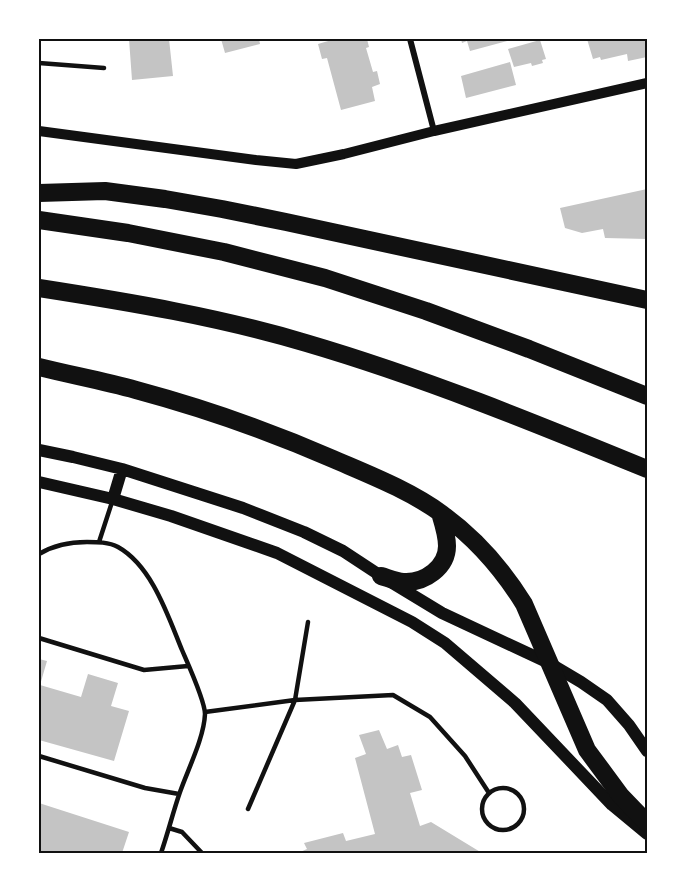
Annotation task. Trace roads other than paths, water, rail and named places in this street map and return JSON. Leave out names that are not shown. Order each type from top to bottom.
[{"type":"highway","points":[[39,193],[105,191],[222,209],[647,300]]},
{"type":"highway","points":[[39,220],[128,233],[213,250],[325,278],[436,314],[647,396]]},
{"type":"highway","points":[[39,288],[208,318],[305,342],[403,373],[647,469]]},
{"type":"highway","points":[[39,367],[135,389],[243,423],[387,482],[440,513],[462,530],[510,582],[524,604],[587,750],[621,796],[647,823]]},
{"type":"highway","points":[[381,576],[405,582],[422,579],[435,571],[444,560],[447,547],[440,513]]},
{"type":"main road","points":[[39,450],[122,469],[243,508],[304,532],[343,551],[442,613],[549,663],[581,682],[607,700],[629,725],[647,751]]},
{"type":"main road","points":[[113,499],[122,469]]},
{"type":"main road","points":[[39,482],[113,499],[171,516],[277,553],[412,622],[437,637],[482,673],[515,703],[612,805],[647,834]]},
{"type":"street","points":[[410,39],[434,131]]},
{"type":"street","points":[[39,131],[296,164],[647,82]]},
{"type":"lane","points":[[39,63],[104,68]]},
{"type":"lane","points":[[99,542],[113,499]]},
{"type":"lane","points":[[39,554],[48,548],[72,542],[99,542],[117,547],[133,559],[149,578],[162,601],[205,712],[203,729],[179,794],[161,853]]},
{"type":"lane","points":[[248,809],[295,700],[308,622]]},
{"type":"lane","points":[[39,638],[144,670],[188,666]]},
{"type":"lane","points":[[205,712],[295,700],[393,695],[430,717],[465,756],[489,793]]},
{"type":"lane","points":[[39,756],[145,788],[179,794]]},
{"type":"lane","points":[[504,788],[519,795],[524,810],[517,825],[501,830],[487,823],[482,807],[489,793],[504,788]]},
{"type":"lane","points":[[169,828],[182,832],[202,853]]}]
